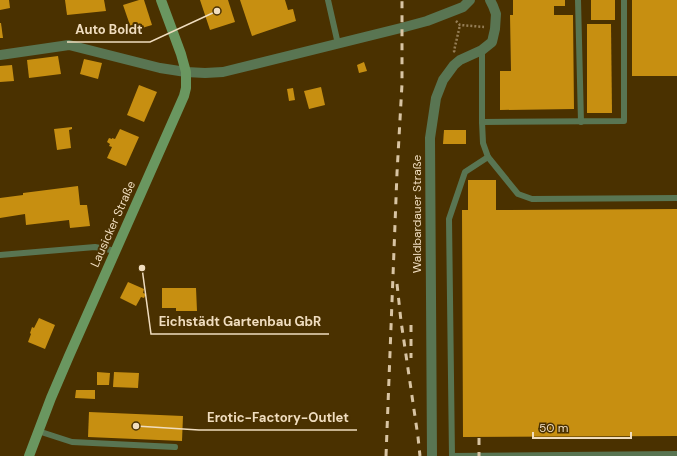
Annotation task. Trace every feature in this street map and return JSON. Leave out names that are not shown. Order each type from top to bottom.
[{"type":"main road","name":"Lausicker Straße","points":[[29,456],[51,398],[184,96],[186,88],[186,72],[161,0]]},
{"type":"street","points":[[0,55],[69,45],[160,68],[186,72],[223,72],[427,21],[463,7],[470,0]]},
{"type":"street","name":"Waldbardauer Straße","points":[[432,456],[430,138],[436,98],[442,80],[460,60],[482,50],[492,42],[496,14],[490,0]]},
{"type":"lane","points":[[328,0],[338,44]]},
{"type":"lane","points":[[578,0],[581,122]]},
{"type":"lane","points":[[482,122],[624,121],[624,0]]},
{"type":"lane","points":[[482,50],[482,143],[488,156],[518,194],[532,199],[677,198]]},
{"type":"lane","points":[[488,156],[465,172],[449,219],[452,456],[677,454]]},
{"type":"lane","points":[[0,256],[95,247],[116,251]]},
{"type":"lane","points":[[38,431],[72,442],[175,447]]},
{"type":"path","points":[[447,13],[460,25],[495,29]]},
{"type":"path","points":[[460,25],[454,51],[460,60]]},
{"type":"building","points":[[0,0],[9,0],[10,8],[0,10]]},
{"type":"building","points":[[65,0],[104,0],[106,11],[67,15]]},
{"type":"building","points":[[144,0],[152,25],[132,31],[123,5]]},
{"type":"building","points":[[200,0],[228,0],[235,22],[210,30]]},
{"type":"building","points":[[240,0],[285,0],[288,10],[293,9],[296,21],[252,36]]},
{"type":"building","points":[[513,0],[565,0],[565,6],[554,6],[554,15],[573,15],[574,109],[500,110],[500,71],[511,71],[510,15],[513,15]]},
{"type":"building","points":[[591,0],[615,0],[615,20],[591,20]]},
{"type":"building","points":[[632,0],[677,0],[677,76],[632,76]]},
{"type":"building","points":[[1,23],[3,38],[0,38]]},
{"type":"building","points":[[587,24],[611,24],[612,113],[587,113]]},
{"type":"building","points":[[58,56],[61,74],[29,78],[27,60]]},
{"type":"building","points":[[84,59],[102,63],[98,79],[80,74]]},
{"type":"building","points":[[364,62],[367,71],[359,73],[357,65]]},
{"type":"building","points":[[12,65],[14,81],[0,82],[0,66]]},
{"type":"building","points":[[139,85],[157,92],[144,122],[127,115]]},
{"type":"building","points":[[321,87],[325,105],[309,109],[304,91]]},
{"type":"building","points":[[293,88],[295,100],[289,101],[287,89]]},
{"type":"building","points":[[72,127],[72,129],[69,130],[71,148],[57,150],[54,129]]},
{"type":"building","points":[[120,129],[139,137],[126,166],[107,158],[112,147],[109,146],[110,144],[107,142],[109,138],[115,139]]},
{"type":"building","points":[[444,130],[466,130],[466,144],[443,144]]},
{"type":"building","points":[[468,180],[496,180],[496,210],[677,209],[677,436],[463,437],[462,210],[468,210]]},
{"type":"building","points":[[78,186],[80,205],[87,205],[90,226],[70,228],[69,220],[26,225],[25,214],[0,218],[0,198],[23,195],[23,193]]},
{"type":"building","points":[[128,282],[144,289],[143,293],[146,294],[144,298],[141,297],[136,306],[120,298]]},
{"type":"building","points":[[162,288],[196,288],[197,311],[176,311],[176,308],[162,308]]},
{"type":"building","points":[[39,318],[55,325],[45,349],[28,342],[32,327],[34,328]]},
{"type":"building","points":[[97,372],[110,373],[109,385],[97,385]]},
{"type":"building","points":[[114,372],[139,373],[138,388],[113,387]]},
{"type":"building","points":[[76,390],[95,390],[95,399],[75,398]]},
{"type":"building","points":[[89,412],[183,416],[182,441],[88,437]]},
{"type":"railway","points":[[386,456],[402,84],[402,0]]},
{"type":"railway","points":[[397,284],[420,456]]},
{"type":"railway","points":[[411,325],[411,358]]},
{"type":"railway","points":[[479,438],[479,456]]},
{"type":"place","name":"Auto Boldt","points":[[217,11]]},
{"type":"place","name":"Eichstädt Gartenbau GbR","points":[[142,268]]},
{"type":"place","name":"Erotic-Factory-Outlet","points":[[136,426]]}]
